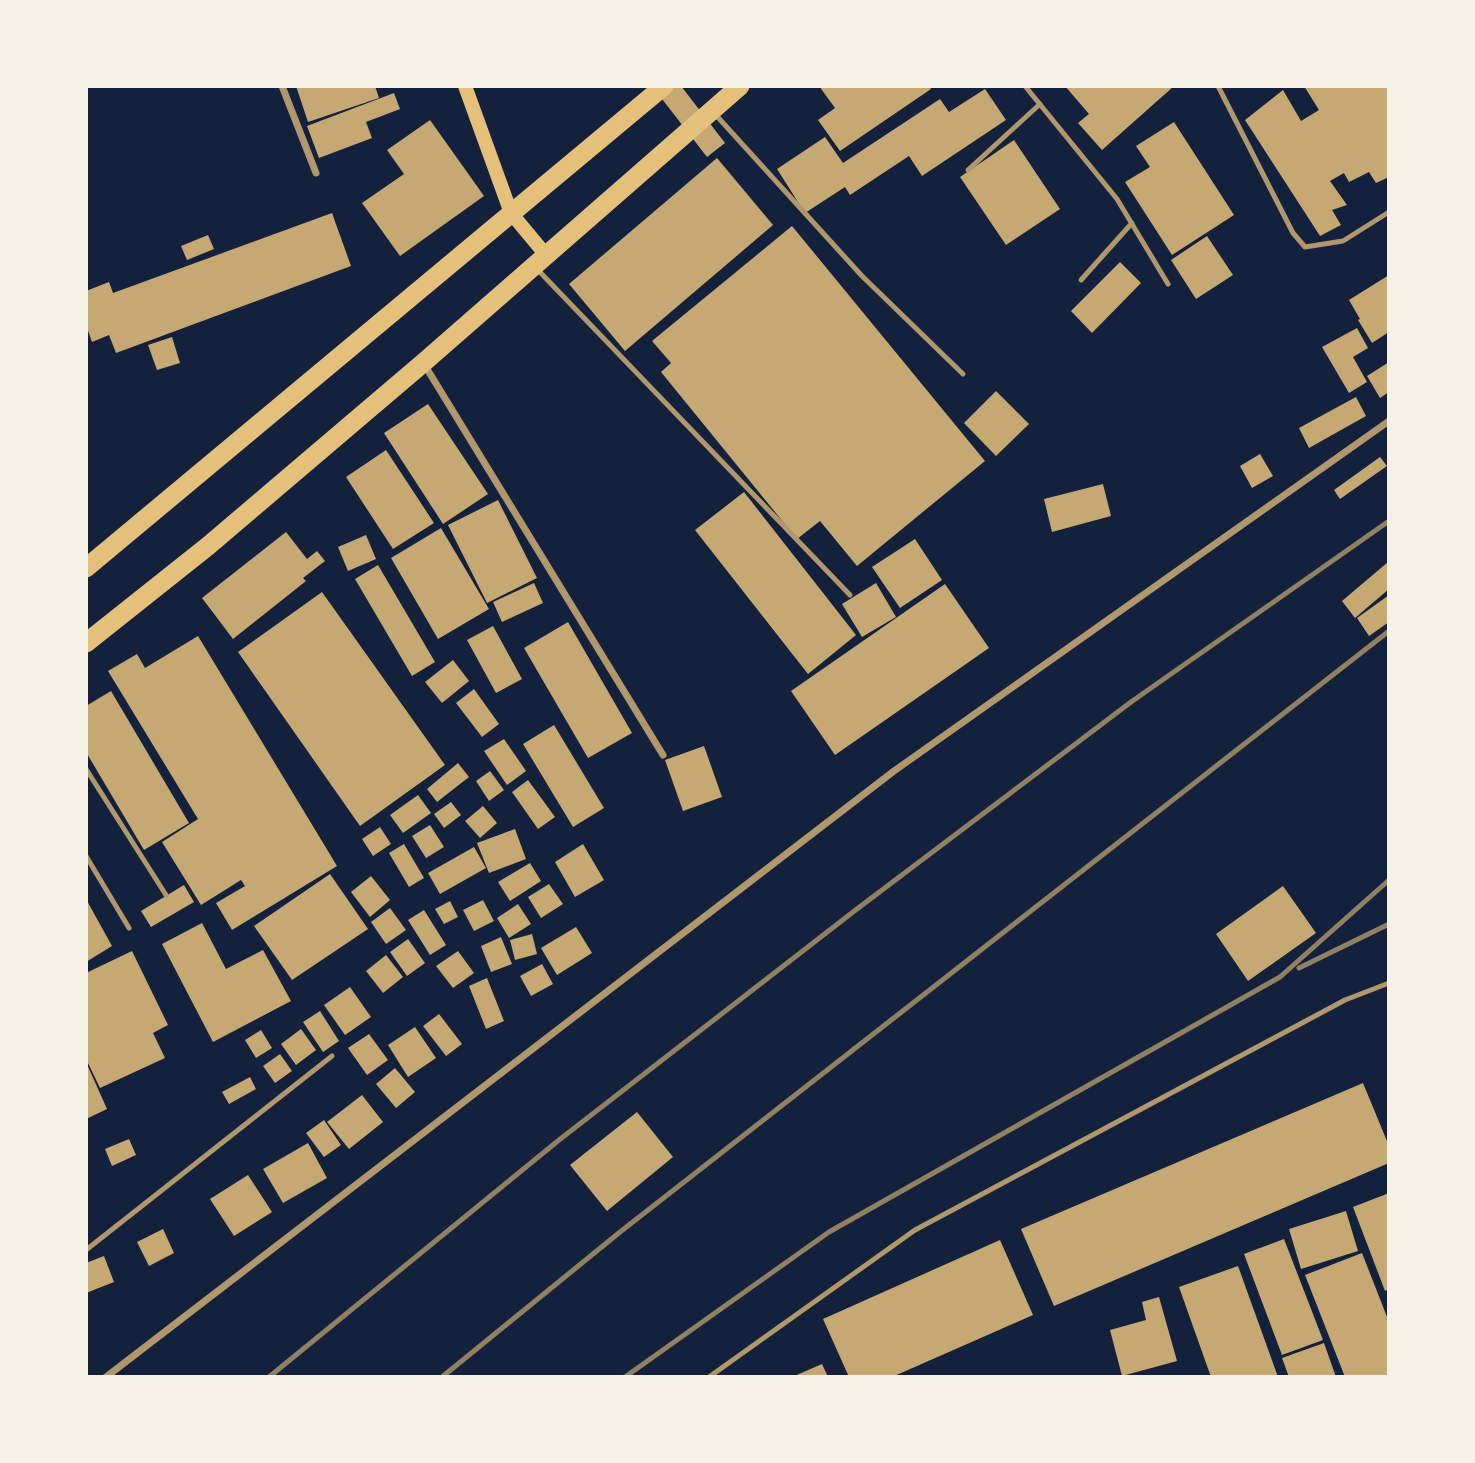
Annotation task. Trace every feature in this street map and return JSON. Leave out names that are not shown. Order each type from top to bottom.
[{"type":"highway","points":[[86,568],[664,86]]},
{"type":"highway","points":[[86,643],[208,546],[423,363],[740,86]]},
{"type":"main road","points":[[465,86],[511,214],[540,261]]},
{"type":"street","points":[[282,86],[316,173]]},
{"type":"street","points":[[423,363],[663,755]]},
{"type":"street","points":[[106,1377],[894,771],[1389,421]]},
{"type":"lane","points":[[1025,86],[1117,199],[1168,284]]},
{"type":"lane","points":[[1229,86],[1220,89],[1293,233],[1305,247],[1343,241],[1389,212]]},
{"type":"lane","points":[[968,170],[1040,104]]},
{"type":"lane","points":[[712,111],[862,276],[963,374]]},
{"type":"lane","points":[[1081,280],[1132,223]]},
{"type":"lane","points":[[540,261],[850,595]]},
{"type":"lane","points":[[86,769],[166,895]]},
{"type":"lane","points":[[86,856],[129,928]]},
{"type":"lane","points":[[709,1377],[915,1230],[1345,1000],[1389,983]]},
{"type":"lane","points":[[86,1250],[332,1056]]},
{"type":"building","points":[[296,86],[375,86],[379,98],[308,122]]},
{"type":"building","points":[[652,86],[681,86],[725,143],[707,157]]},
{"type":"building","points":[[819,86],[929,86],[931,89],[840,151],[818,120],[835,108]]},
{"type":"building","points":[[1065,86],[1173,87],[1102,150],[1078,123],[1089,114]]},
{"type":"building","points":[[1304,86],[1389,86],[1389,177],[1376,183],[1369,172],[1349,182],[1344,173],[1330,181],[1347,205],[1332,210],[1341,225],[1320,236],[1245,120],[1283,90],[1301,121],[1319,110]]},
{"type":"building","points":[[985,89],[1006,120],[922,176],[909,156],[850,195],[845,187],[805,213],[777,169],[825,137],[843,163],[940,99],[949,112]]},
{"type":"building","points":[[394,93],[400,109],[366,122],[372,138],[319,158],[307,126]]},
{"type":"building","points":[[430,120],[484,196],[400,256],[362,203],[404,174],[387,150]]},
{"type":"building","points":[[1174,122],[1234,215],[1172,255],[1125,182],[1150,167],[1136,146]]},
{"type":"building","points":[[1014,140],[1060,209],[1006,245],[960,177]]},
{"type":"building","points":[[717,158],[773,225],[625,351],[569,284]]},
{"type":"building","points":[[332,213],[351,266],[116,353],[109,335],[92,342],[86,325],[86,291],[109,282],[113,293]]},
{"type":"building","points":[[792,226],[985,461],[857,566],[820,521],[797,539],[661,372],[671,363],[652,341]]},
{"type":"building","points":[[208,235],[214,249],[187,260],[181,246]]},
{"type":"building","points":[[1207,236],[1233,275],[1196,299],[1171,260]]},
{"type":"building","points":[[1120,262],[1141,283],[1092,333],[1071,311]]},
{"type":"building","points":[[1389,275],[1389,332],[1372,343],[1349,300]]},
{"type":"building","points":[[1357,328],[1368,348],[1353,357],[1367,382],[1349,393],[1322,347]]},
{"type":"building","points":[[172,337],[180,363],[157,370],[148,345]]},
{"type":"building","points":[[1389,362],[1389,392],[1380,398],[1367,376]]},
{"type":"building","points":[[996,391],[1029,424],[996,456],[964,423]]},
{"type":"building","points":[[1356,397],[1366,416],[1309,448],[1299,428]]},
{"type":"building","points":[[428,404],[488,494],[443,524],[384,433]]},
{"type":"building","points":[[386,450],[434,523],[393,549],[346,477]]},
{"type":"building","points":[[1260,454],[1273,476],[1252,488],[1240,466]]},
{"type":"building","points":[[1380,457],[1387,466],[1340,499],[1334,490]]},
{"type":"building","points":[[1103,484],[1111,516],[1052,532],[1044,499]]},
{"type":"building","points":[[744,492],[856,635],[808,674],[695,530]]},
{"type":"building","points":[[498,500],[537,578],[487,603],[448,525]]},
{"type":"building","points":[[441,528],[489,609],[438,639],[391,558]]},
{"type":"building","points":[[286,532],[307,559],[317,551],[325,561],[303,578],[306,581],[233,639],[202,598]]},
{"type":"building","points":[[366,535],[376,559],[348,571],[338,547]]},
{"type":"building","points":[[915,539],[942,580],[900,608],[872,567]]},
{"type":"building","points":[[1388,562],[1389,589],[1355,618],[1342,601]]},
{"type":"building","points":[[378,565],[435,662],[412,676],[355,579]]},
{"type":"building","points":[[534,583],[543,603],[502,622],[493,602]]},
{"type":"building","points":[[876,583],[896,617],[862,637],[842,604]]},
{"type":"building","points":[[945,584],[989,648],[835,755],[791,691]]},
{"type":"building","points":[[322,592],[445,765],[360,826],[238,652]]},
{"type":"building","points":[[1389,595],[1389,622],[1369,636],[1357,618]]},
{"type":"building","points":[[568,622],[632,733],[588,758],[524,648]]},
{"type":"building","points":[[493,626],[522,679],[496,693],[467,640]]},
{"type":"building","points":[[198,636],[337,866],[232,930],[216,903],[245,886],[241,880],[201,905],[162,842],[198,819],[108,671],[137,654],[145,668]]},
{"type":"building","points":[[453,660],[469,681],[442,703],[425,682]]},
{"type":"building","points":[[474,689],[499,724],[482,737],[456,703]]},
{"type":"building","points":[[111,691],[189,823],[144,850],[86,752],[86,706]]},
{"type":"building","points":[[554,725],[604,808],[573,827],[523,744]]},
{"type":"building","points":[[504,739],[526,771],[507,785],[484,751]]},
{"type":"building","points":[[704,746],[722,797],[683,811],[665,760]]},
{"type":"building","points":[[458,763],[469,777],[437,802],[427,789]]},
{"type":"building","points":[[490,771],[504,790],[489,801],[476,781]]},
{"type":"building","points":[[528,780],[555,817],[538,829],[512,792]]},
{"type":"building","points":[[418,795],[431,813],[403,833],[390,815]]},
{"type":"building","points":[[451,802],[461,815],[444,828],[434,814]]},
{"type":"building","points":[[483,806],[497,823],[480,838],[465,821]]},
{"type":"building","points":[[430,825],[444,847],[426,858],[412,836]]},
{"type":"building","points":[[380,827],[391,844],[373,856],[362,839]]},
{"type":"building","points":[[515,829],[526,859],[489,873],[477,843]]},
{"type":"building","points":[[404,844],[424,878],[409,887],[389,853]]},
{"type":"building","points":[[583,844],[604,880],[575,897],[555,862]]},
{"type":"building","points":[[474,847],[486,868],[440,894],[428,873]]},
{"type":"building","points":[[530,863],[541,881],[510,901],[498,882]]},
{"type":"building","points":[[330,874],[368,929],[292,980],[254,926]]},
{"type":"building","points":[[371,876],[390,900],[370,917],[351,892]]},
{"type":"building","points":[[549,884],[563,904],[541,918],[528,897]]},
{"type":"building","points":[[184,885],[194,902],[151,927],[141,911]]},
{"type":"building","points":[[1283,886],[1316,933],[1248,981],[1216,934]]},
{"type":"building","points":[[86,899],[112,946],[86,962]]},
{"type":"building","points":[[483,900],[494,921],[474,931],[463,910]]},
{"type":"building","points":[[450,901],[458,917],[444,924],[435,909]]},
{"type":"building","points":[[518,904],[531,924],[509,938],[497,918]]},
{"type":"building","points":[[390,908],[406,930],[386,944],[371,922]]},
{"type":"building","points":[[424,910],[446,945],[430,955],[408,920]]},
{"type":"building","points":[[202,923],[226,969],[263,950],[291,1001],[213,1042],[162,944]]},
{"type":"building","points":[[576,927],[592,953],[557,975],[541,948]]},
{"type":"building","points":[[532,934],[537,954],[515,960],[510,940]]},
{"type":"building","points":[[501,937],[512,964],[491,972],[481,946]]},
{"type":"building","points":[[408,939],[425,963],[407,976],[390,952]]},
{"type":"building","points":[[132,951],[168,1025],[153,1033],[165,1058],[100,1088],[86,1059],[86,973]]},
{"type":"building","points":[[458,951],[474,973],[453,988],[436,966]]},
{"type":"building","points":[[386,955],[403,977],[383,993],[366,971]]},
{"type":"building","points":[[542,964],[553,984],[531,996],[520,976]]},
{"type":"building","points":[[487,978],[504,1021],[486,1029],[469,986]]},
{"type":"building","points":[[350,987],[371,1017],[345,1035],[324,1005]]},
{"type":"building","points":[[320,1011],[339,1041],[323,1052],[303,1022]]},
{"type":"building","points":[[439,1014],[462,1044],[446,1056],[423,1026]]},
{"type":"building","points":[[415,1027],[436,1058],[408,1077],[388,1045]]},
{"type":"building","points":[[301,1029],[316,1050],[296,1065],[281,1044]]},
{"type":"building","points":[[261,1030],[272,1048],[256,1058],[245,1040]]},
{"type":"building","points":[[369,1034],[388,1060],[367,1075],[348,1048]]},
{"type":"building","points":[[280,1054],[292,1071],[275,1083],[263,1066]]},
{"type":"building","points":[[86,1062],[107,1109],[86,1119]]},
{"type":"building","points":[[395,1068],[415,1092],[396,1108],[376,1084]]},
{"type":"building","points":[[250,1077],[256,1089],[229,1104],[222,1092]]},
{"type":"building","points":[[1363,1083],[1389,1146],[1389,1163],[1054,1306],[1021,1229]]},
{"type":"building","points":[[362,1095],[383,1122],[349,1149],[327,1122]]},
{"type":"building","points":[[637,1112],[673,1157],[607,1211],[570,1165]]},
{"type":"building","points":[[324,1120],[341,1145],[324,1157],[306,1133]]},
{"type":"building","points":[[129,1139],[136,1155],[112,1166],[105,1149]]},
{"type":"building","points":[[308,1143],[327,1178],[283,1203],[263,1169]]},
{"type":"building","points":[[248,1175],[272,1212],[234,1236],[210,1199]]},
{"type":"building","points":[[1389,1193],[1389,1289],[1385,1291],[1353,1207]]},
{"type":"building","points":[[1346,1211],[1358,1251],[1301,1269],[1289,1229]]},
{"type":"building","points":[[163,1229],[174,1253],[149,1266],[137,1242]]},
{"type":"building","points":[[1284,1239],[1323,1340],[1282,1355],[1244,1254]]},
{"type":"building","points":[[1000,1240],[1033,1315],[892,1377],[849,1377],[823,1319]]},
{"type":"building","points":[[1362,1253],[1389,1322],[1389,1377],[1345,1377],[1305,1275]]},
{"type":"building","points":[[104,1256],[114,1282],[86,1293],[86,1263]]},
{"type":"building","points":[[1238,1266],[1278,1377],[1211,1377],[1179,1287]]},
{"type":"building","points":[[1159,1297],[1177,1361],[1122,1376],[1110,1330],[1146,1320],[1142,1302]]},
{"type":"building","points":[[1324,1343],[1336,1377],[1289,1377],[1282,1358]]},
{"type":"building","points":[[822,1364],[828,1377],[792,1377]]},
{"type":"railway","points":[[269,1377],[559,1140],[853,912],[1131,702],[1389,521]]},
{"type":"railway","points":[[442,1377],[620,1232],[1389,631]]},
{"type":"railway","points":[[625,1377],[829,1232],[1280,977],[1389,880]]},
{"type":"railway","points":[[1299,968],[1389,924]]}]
